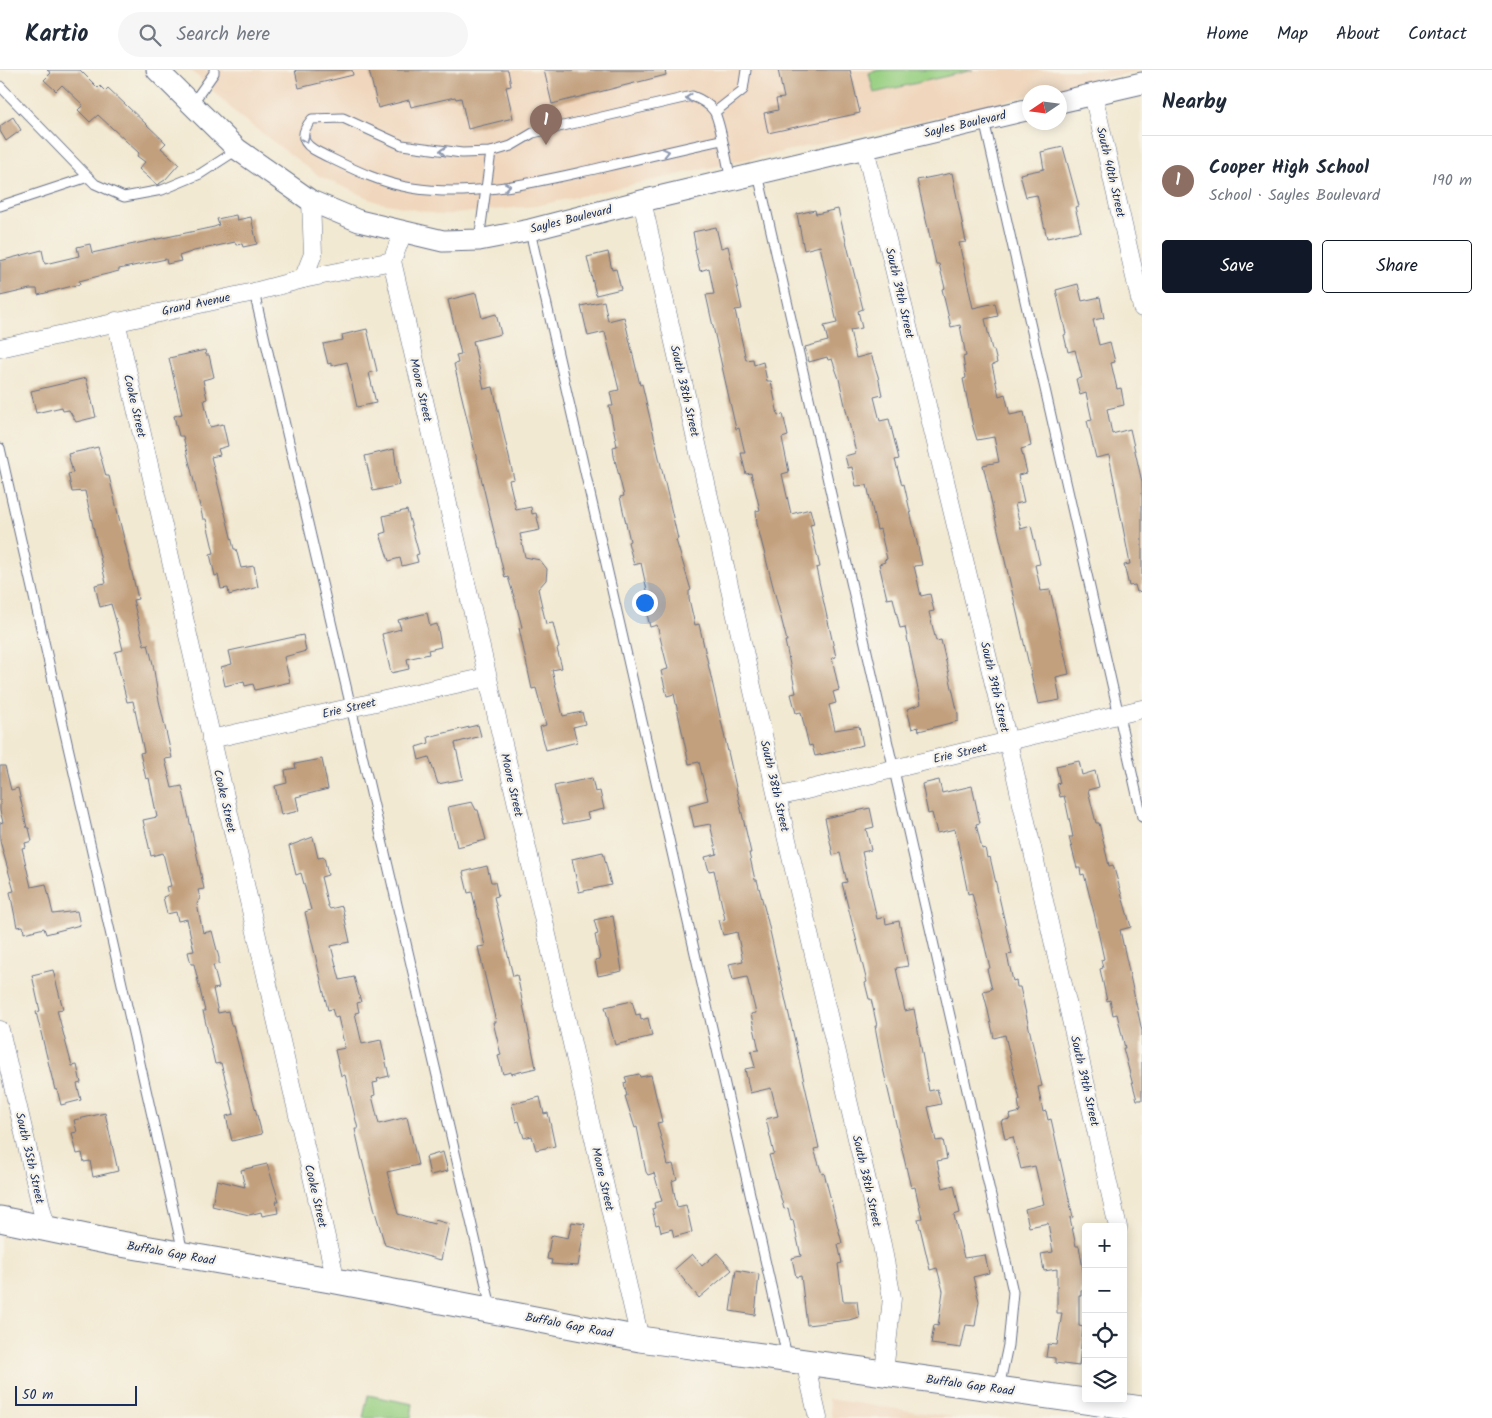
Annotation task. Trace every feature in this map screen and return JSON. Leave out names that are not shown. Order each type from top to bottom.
[{"type":"main road","name":"Buffalo Gap Road","points":[[0,1220],[115,1243],[336,1281],[640,1339],[1115,1407],[1142,1409]]},
{"type":"street","name":"Sayles Boulevard","points":[[157,70],[237,149],[310,201],[359,221],[443,241],[479,240],[530,230],[642,201],[1022,111]]},
{"type":"street","points":[[1067,100],[1142,83]]},
{"type":"street","name":"South 40th Street","points":[[1093,94],[1142,308]]},
{"type":"street","name":"South 39th Street","points":[[865,148],[1008,742],[1117,1223]]},
{"type":"street","points":[[303,279],[313,254],[310,201]]},
{"type":"street","name":"South 38th Street","points":[[642,201],[777,797],[882,1245],[892,1298],[884,1373]]},
{"type":"street","points":[[392,261],[403,232]]},
{"type":"street","name":"Grand Avenue","points":[[0,348],[254,292],[303,279],[392,261]]},
{"type":"street","name":"Moore Street","points":[[392,261],[640,1339]]},
{"type":"street","name":"Cooke Street","points":[[116,321],[336,1281]]},
{"type":"street","name":"Erie Street","points":[[211,739],[487,676]]},
{"type":"street","name":"Erie Street","points":[[777,797],[1142,709]]},
{"type":"street","name":"South 35th Street","points":[[0,1030],[46,1228]]},
{"type":"street","points":[[796,1360],[818,1418]]},
{"type":"lane","points":[[192,104],[214,74],[214,70]]},
{"type":"lane","points":[[715,112],[743,90],[746,70]]},
{"type":"lane","points":[[0,86],[95,184],[124,197],[162,190],[200,174],[237,149]]},
{"type":"lane","points":[[721,140],[544,180],[486,190],[454,192],[410,188],[362,174],[310,148],[303,137],[304,129],[312,119],[328,116],[343,118],[402,145],[462,153],[491,152],[511,146],[533,132],[692,96],[705,101],[715,112],[731,180]]},
{"type":"lane","points":[[984,120],[1142,817]]},
{"type":"lane","points":[[479,240],[491,152]]},
{"type":"lane","points":[[758,173],[1013,1292],[1008,1345],[999,1389]]},
{"type":"lane","points":[[0,206],[88,177]]},
{"type":"lane","points":[[530,230],[796,1360]]},
{"type":"lane","points":[[254,292],[492,1310]]},
{"type":"lane","points":[[0,448],[184,1255]]},
{"type":"shaded area","points":[[191,70],[1142,70],[1067,87],[1067,85],[1022,85],[1022,98],[535,206],[441,215],[377,202],[319,176],[239,116]]},
{"type":"shaded area","points":[[828,1399],[959,1418],[832,1418]]},
{"type":"green space","points":[[879,70],[973,70],[874,93],[869,73]]},
{"type":"green space","points":[[368,1395],[413,1404],[411,1418],[363,1418]]},
{"type":"building","points":[[47,70],[80,70],[98,88],[100,86],[105,91],[108,88],[166,143],[161,148],[179,164],[165,180],[157,185],[139,169],[145,162],[137,156],[139,153],[98,115],[90,122],[78,110],[83,105],[62,85],[56,91],[44,80],[51,73]]},
{"type":"building","points":[[295,70],[352,70],[353,75],[299,88]]},
{"type":"building","points":[[369,70],[508,70],[511,86],[506,87],[513,118],[468,129],[461,98],[456,99],[455,97],[411,107],[409,100],[378,108]]},
{"type":"building","points":[[544,70],[665,70],[666,75],[552,104]]},
{"type":"building","points":[[778,70],[850,70],[860,113],[768,133],[764,113],[778,110],[776,99],[784,98]]},
{"type":"building","points":[[13,117],[21,130],[6,141],[0,131],[0,126]]},
{"type":"building","points":[[1063,147],[1079,206],[1075,207],[1081,231],[1047,238],[1037,195],[1026,197],[1020,174],[1044,169],[1041,152]]},
{"type":"building","points":[[952,173],[966,242],[959,243],[973,308],[995,303],[998,316],[985,319],[997,363],[992,365],[999,396],[1005,394],[1010,415],[1024,412],[1031,446],[1021,449],[1027,473],[1018,475],[1024,502],[1015,504],[1021,529],[1031,526],[1040,564],[1035,565],[1041,591],[1050,590],[1069,674],[1056,677],[1060,700],[1038,704],[983,465],[999,462],[994,437],[977,440],[973,427],[963,379],[966,378],[963,357],[966,356],[960,325],[951,327],[942,289],[945,288],[939,264],[936,264],[917,180]]},
{"type":"building","points":[[838,209],[863,309],[858,311],[862,328],[850,330],[856,358],[871,354],[878,376],[882,395],[874,397],[880,421],[889,419],[899,459],[895,460],[902,485],[904,484],[922,565],[914,566],[921,596],[930,594],[934,611],[929,612],[936,641],[941,640],[958,714],[958,721],[919,731],[918,727],[912,729],[907,709],[921,704],[905,627],[900,628],[893,598],[887,599],[879,564],[887,559],[880,529],[877,530],[867,485],[856,486],[852,467],[848,468],[845,456],[856,453],[839,379],[832,359],[828,360],[827,357],[809,362],[805,347],[828,341],[824,326],[837,323],[820,246],[804,250],[797,214],[815,210],[816,214]]},
{"type":"building","points":[[236,215],[237,220],[251,217],[257,244],[243,247],[242,244],[236,245],[235,242],[194,251],[179,256],[181,261],[167,264],[166,259],[119,269],[119,271],[79,281],[80,284],[38,295],[37,289],[30,289],[0,296],[0,261],[42,250],[45,264],[79,256],[77,247],[90,244],[92,253],[214,227],[219,225],[217,219]]},
{"type":"building","points":[[716,227],[721,248],[728,246],[732,263],[742,309],[735,310],[746,360],[753,359],[754,365],[763,362],[767,381],[771,381],[778,415],[783,414],[788,436],[782,438],[789,472],[782,474],[791,514],[810,509],[814,524],[810,525],[820,567],[816,568],[836,657],[832,658],[839,690],[833,692],[836,703],[829,705],[835,730],[859,726],[863,745],[815,756],[812,745],[809,746],[801,712],[796,713],[791,694],[796,693],[785,641],[787,641],[757,524],[756,511],[760,510],[751,473],[746,474],[741,453],[745,453],[739,428],[736,429],[706,295],[714,294],[709,268],[700,271],[695,250],[693,232]]},
{"type":"building","points":[[608,252],[612,270],[616,269],[621,289],[596,295],[587,257]]},
{"type":"building","points":[[1078,284],[1082,301],[1100,297],[1104,318],[1093,320],[1099,345],[1110,342],[1115,362],[1111,363],[1117,389],[1121,388],[1124,405],[1107,409],[1112,434],[1130,429],[1142,482],[1142,591],[1137,592],[1135,585],[1129,586],[1124,565],[1130,564],[1109,455],[1096,458],[1087,421],[1092,420],[1086,393],[1080,395],[1076,379],[1082,378],[1075,350],[1068,352],[1064,335],[1066,334],[1056,290]]},
{"type":"building","points":[[476,293],[482,318],[496,314],[501,334],[473,341],[484,389],[493,387],[514,479],[509,480],[516,510],[531,507],[532,514],[536,513],[540,530],[520,534],[525,557],[540,560],[547,569],[546,580],[538,589],[546,624],[553,623],[559,648],[557,649],[562,668],[552,670],[563,716],[582,712],[585,724],[573,727],[577,742],[546,750],[540,727],[546,725],[536,688],[532,689],[519,628],[522,627],[508,577],[505,578],[454,364],[458,363],[456,355],[461,354],[448,300]]},
{"type":"building","points":[[604,301],[608,321],[624,317],[640,385],[642,384],[678,539],[676,540],[691,590],[689,591],[689,599],[695,625],[699,624],[751,853],[749,853],[755,880],[757,880],[767,918],[819,1148],[814,1149],[822,1174],[824,1173],[842,1243],[838,1244],[842,1263],[838,1264],[843,1301],[857,1301],[859,1317],[849,1320],[807,1325],[801,1276],[796,1277],[792,1258],[801,1256],[793,1220],[791,1221],[788,1208],[784,1209],[769,1155],[774,1154],[766,1119],[778,1116],[771,1088],[750,1093],[745,1069],[755,1067],[751,1051],[759,1050],[751,1014],[756,1013],[747,977],[733,980],[729,964],[743,961],[737,932],[723,935],[719,920],[725,919],[714,870],[709,871],[705,857],[717,854],[710,824],[694,827],[689,805],[708,800],[699,762],[689,764],[674,694],[667,696],[661,671],[668,669],[657,625],[650,627],[647,614],[652,613],[641,563],[634,565],[628,542],[630,541],[620,497],[624,496],[614,456],[613,447],[617,446],[609,406],[613,406],[610,392],[619,390],[605,332],[588,336],[581,306]]},
{"type":"building","points":[[367,329],[377,371],[369,373],[376,403],[357,407],[347,362],[331,366],[331,363],[328,364],[323,344],[343,340],[342,335]]},
{"type":"building","points":[[205,350],[206,355],[209,355],[214,377],[203,380],[207,399],[204,400],[210,427],[223,424],[228,446],[218,449],[220,455],[211,457],[234,549],[236,549],[241,568],[254,566],[258,587],[229,595],[228,588],[221,589],[218,575],[215,576],[210,554],[214,553],[206,519],[203,519],[183,436],[179,436],[174,416],[182,414],[169,358]]},
{"type":"building","points":[[86,378],[96,417],[76,422],[69,410],[63,411],[62,407],[36,413],[31,391]]},
{"type":"building","points":[[98,447],[106,476],[109,476],[130,564],[138,599],[133,600],[144,645],[148,644],[153,664],[172,758],[165,759],[172,788],[182,786],[195,846],[204,889],[198,890],[200,898],[197,904],[203,933],[212,931],[219,958],[219,964],[213,965],[219,988],[213,989],[218,1013],[228,1011],[262,1134],[232,1141],[226,1116],[234,1114],[221,1063],[215,1064],[194,964],[191,964],[188,952],[194,951],[187,919],[178,921],[176,912],[167,914],[163,897],[168,895],[166,887],[171,886],[163,853],[151,856],[143,820],[157,817],[149,778],[146,779],[140,753],[144,752],[133,701],[127,702],[115,652],[123,650],[116,621],[111,604],[100,607],[95,585],[106,583],[85,491],[72,492],[68,474],[73,473],[68,454]]},
{"type":"building","points":[[394,449],[399,485],[373,491],[365,456]]},
{"type":"building","points":[[407,510],[419,554],[416,555],[418,562],[402,566],[400,558],[389,561],[380,534],[386,532],[383,516]]},
{"type":"building","points":[[427,613],[430,626],[437,624],[441,647],[428,650],[429,654],[407,659],[409,669],[391,673],[382,634],[401,629],[398,620]]},
{"type":"building","points":[[303,635],[306,651],[284,657],[290,682],[255,690],[253,684],[245,686],[244,681],[225,686],[221,667],[232,664],[229,651]]},
{"type":"building","points":[[478,725],[481,736],[455,743],[463,779],[438,784],[429,757],[419,760],[416,747],[429,743],[428,737]]},
{"type":"building","points":[[322,759],[328,789],[296,797],[299,811],[281,815],[275,786],[287,783],[285,770],[296,768],[295,764]]},
{"type":"building","points":[[1079,761],[1082,775],[1095,771],[1099,787],[1088,790],[1096,823],[1099,823],[1109,866],[1113,865],[1131,927],[1120,930],[1142,1031],[1142,1100],[1137,1100],[1123,1048],[1125,1048],[1117,1014],[1113,1015],[1110,1000],[1107,1001],[1100,969],[1103,968],[1101,960],[1104,959],[1094,913],[1084,874],[1081,875],[1080,868],[1077,868],[1069,837],[1073,837],[1066,804],[1064,796],[1060,797],[1057,784],[1060,783],[1056,766]]},
{"type":"building","points":[[0,766],[5,766],[11,790],[18,788],[27,828],[29,828],[32,841],[25,843],[26,847],[22,848],[31,887],[46,884],[53,914],[77,911],[80,925],[46,934],[44,928],[24,933],[23,926],[17,927],[10,892],[14,891],[0,841],[0,823],[3,822],[0,811]]},
{"type":"building","points":[[592,778],[595,792],[600,791],[604,809],[587,813],[589,819],[563,824],[554,786]]},
{"type":"building","points":[[939,780],[942,793],[972,786],[980,823],[976,824],[982,849],[985,848],[987,858],[990,857],[1012,954],[1007,955],[1013,981],[1016,980],[1017,987],[1020,987],[1042,1086],[1038,1087],[1043,1112],[1046,1111],[1048,1120],[1051,1119],[1073,1217],[1070,1218],[1076,1246],[1079,1246],[1082,1264],[1082,1290],[1081,1296],[1079,1296],[1079,1326],[1082,1327],[1082,1337],[1079,1366],[1055,1363],[1055,1358],[1046,1357],[1048,1344],[1057,1345],[1062,1313],[1057,1313],[1057,1269],[1044,1271],[1041,1254],[1053,1252],[1048,1223],[1029,1227],[1025,1209],[1044,1204],[1035,1166],[1021,1169],[1013,1137],[1005,1139],[1001,1121],[1010,1119],[1009,1115],[1020,1112],[1018,1100],[1020,1100],[1005,1035],[994,1038],[983,991],[992,989],[987,969],[990,968],[972,893],[968,894],[955,829],[937,833],[932,813],[928,814],[922,784]]},
{"type":"building","points":[[472,802],[476,810],[478,810],[486,840],[457,847],[448,807]]},
{"type":"building","points":[[870,808],[874,827],[866,829],[871,850],[862,852],[877,919],[885,917],[886,924],[899,921],[908,966],[896,968],[905,1011],[914,1009],[929,1091],[937,1089],[941,1104],[928,1107],[936,1141],[943,1140],[947,1159],[937,1161],[943,1188],[954,1185],[960,1213],[954,1215],[964,1258],[985,1255],[989,1273],[973,1277],[979,1301],[975,1326],[966,1325],[961,1348],[931,1344],[934,1325],[938,1326],[943,1291],[937,1268],[930,1270],[918,1219],[922,1218],[915,1187],[911,1188],[882,1064],[871,999],[869,999],[865,983],[867,982],[842,883],[847,882],[840,853],[833,855],[825,818]]},
{"type":"building","points":[[313,837],[318,858],[324,857],[328,875],[321,877],[328,906],[330,909],[342,906],[350,942],[331,946],[340,980],[354,977],[361,1002],[357,1003],[359,1012],[355,1013],[362,1044],[381,1040],[389,1076],[377,1079],[378,1082],[373,1083],[375,1095],[372,1096],[379,1124],[407,1117],[418,1165],[387,1172],[398,1214],[434,1224],[435,1220],[449,1224],[441,1260],[385,1245],[361,1156],[355,1129],[358,1129],[345,1075],[341,1076],[335,1050],[345,1048],[338,1017],[335,1018],[332,1009],[328,1010],[305,912],[311,910],[301,873],[296,875],[289,846]]},
{"type":"building","points":[[603,852],[611,885],[579,892],[572,859]]},
{"type":"building","points":[[487,866],[491,882],[495,882],[498,896],[494,897],[513,976],[517,975],[536,1068],[511,1074],[511,1072],[503,1074],[498,1056],[501,1055],[493,1022],[496,1022],[478,947],[485,946],[472,892],[468,893],[463,872]]},
{"type":"building","points":[[613,916],[622,971],[598,976],[595,960],[600,959],[595,935],[598,934],[594,920]]},
{"type":"building","points":[[53,970],[63,1009],[57,1010],[72,1066],[77,1065],[81,1083],[77,1084],[81,1100],[61,1105],[57,1089],[55,1090],[36,1012],[40,1011],[32,975]]},
{"type":"building","points":[[632,1001],[636,1015],[640,1014],[641,1020],[648,1018],[652,1036],[615,1045],[605,1007]]},
{"type":"building","points":[[639,1074],[640,1077],[651,1075],[662,1122],[657,1123],[668,1165],[673,1164],[677,1179],[672,1181],[677,1207],[686,1205],[692,1232],[674,1237],[672,1229],[661,1232],[659,1224],[656,1225],[652,1209],[655,1208],[654,1203],[662,1201],[654,1173],[648,1175],[646,1172],[637,1127],[635,1128],[625,1096],[627,1096],[624,1083],[627,1082],[625,1077]]},
{"type":"building","points":[[540,1097],[544,1114],[548,1113],[555,1146],[536,1150],[532,1136],[524,1138],[519,1121],[516,1122],[512,1104]]},
{"type":"building","points":[[105,1113],[118,1171],[93,1177],[90,1161],[84,1162],[82,1153],[77,1154],[72,1133],[77,1132],[74,1120]]},
{"type":"building","points":[[443,1152],[448,1171],[430,1175],[426,1157]]},
{"type":"building","points":[[267,1164],[279,1201],[276,1201],[278,1213],[262,1216],[261,1212],[249,1215],[212,1206],[217,1180],[245,1187],[241,1170]]},
{"type":"building","points":[[572,1222],[585,1224],[578,1266],[551,1264],[552,1260],[547,1259],[551,1237],[553,1235],[568,1238]]},
{"type":"building","points":[[717,1253],[732,1270],[699,1298],[675,1269],[692,1254],[702,1266]]},
{"type":"building","points":[[736,1270],[759,1274],[755,1315],[730,1311]]},
{"type":"place","name":"Cooper High School","points":[[546,145]]}]
